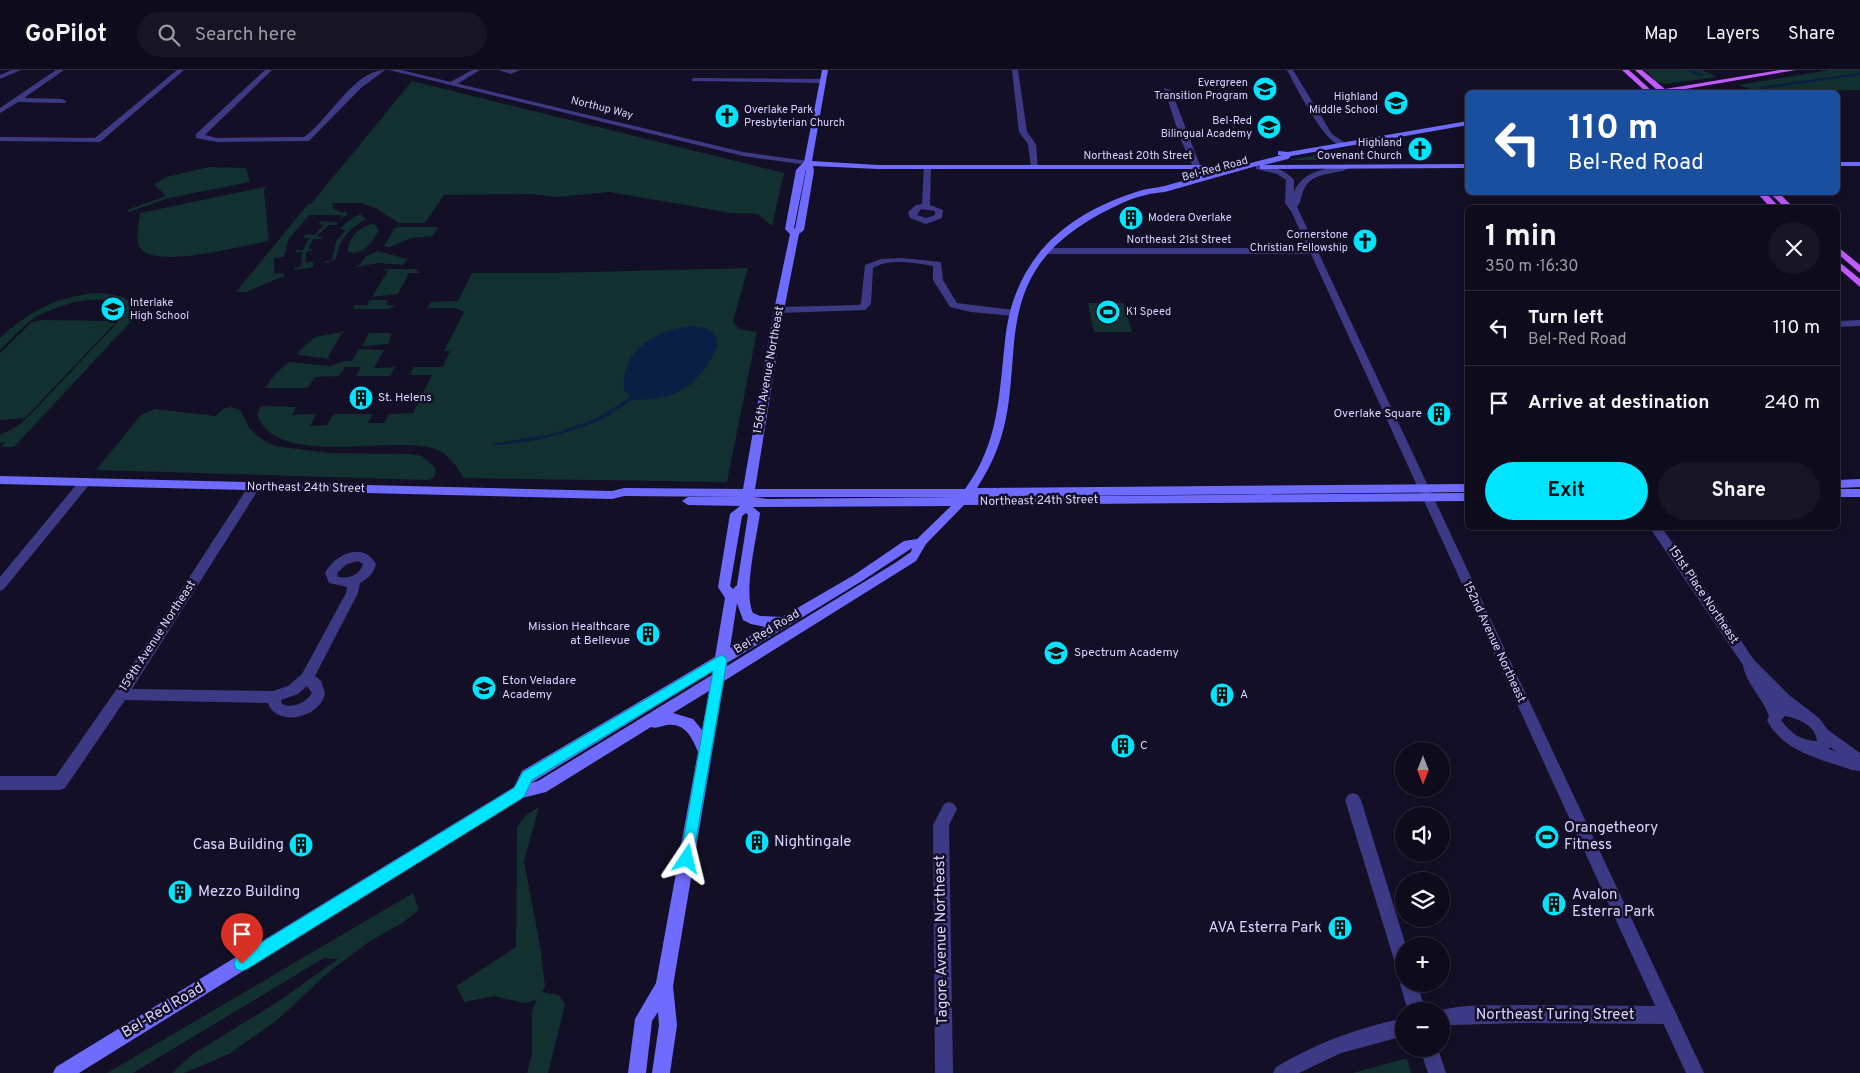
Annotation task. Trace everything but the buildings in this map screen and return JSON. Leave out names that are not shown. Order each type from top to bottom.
[{"type":"main road","name":"156th Avenue Northeast","points":[[743,587],[754,515],[748,502],[780,310],[795,234],[789,229],[800,170],[808,163],[825,70]]},
{"type":"main road","points":[[1625,70],[1648,90]]},
{"type":"main road","points":[[1638,70],[1660,90]]},
{"type":"main road","points":[[1674,90],[1793,70]]},
{"type":"main road","name":"Bel-Red Road","points":[[1145,192],[1150,187],[1170,181],[1282,153],[1288,154],[1465,123]]},
{"type":"main road","name":"Bel-Red Road","points":[[62,1073],[519,792],[541,787],[638,728],[867,586],[914,554],[920,543],[950,515],[990,456],[999,432],[1005,397],[1014,313],[1020,291],[1031,269],[1044,251],[1082,220],[1145,192],[1158,191],[1287,156],[1288,154]]},
{"type":"main road","name":"Northeast 20th Street","points":[[808,163],[863,167],[1242,168],[1465,166]]},
{"type":"main road","points":[[1094,167],[1112,164],[1220,167]]},
{"type":"main road","points":[[1840,164],[1860,164]]},
{"type":"main road","points":[[1160,168],[1174,174],[1170,181]]},
{"type":"main road","points":[[1840,169],[1860,169]]},
{"type":"main road","points":[[1763,195],[1773,205]]},
{"type":"main road","points":[[1776,195],[1787,205]]},
{"type":"main road","points":[[1840,252],[1860,270]]},
{"type":"main road","points":[[1840,266],[1860,284]]},
{"type":"main road","name":"Northeast 24th Street","points":[[0,480],[612,495],[622,500],[748,502],[1226,490],[1425,493],[1465,497]]},
{"type":"main road","points":[[1840,484],[1860,483]]},
{"type":"main road","name":"Northeast 24th Street","points":[[963,497],[1187,500],[1266,499],[1425,493],[1465,488]]},
{"type":"main road","points":[[1187,500],[1226,490]]},
{"type":"main road","points":[[1266,499],[1312,490]]},
{"type":"main road","points":[[1840,493],[1860,493]]},
{"type":"main road","name":"156th Avenue Northeast","points":[[661,1073],[668,1025],[664,986],[732,597],[724,587],[736,514],[748,502]]},
{"type":"main road","name":"Bel-Red Road","points":[[519,792],[527,776],[858,578],[908,544],[920,543]]},
{"type":"main road","points":[[732,597],[743,587]]},
{"type":"main road","points":[[743,587],[744,611],[749,616],[763,622],[785,622]]},
{"type":"main road","points":[[638,728],[664,719],[683,720],[696,730],[705,752]]},
{"type":"main road","name":"156th Avenue Northeast","points":[[637,1073],[644,1019],[664,986]]},
{"type":"street","points":[[0,77],[18,70]]},
{"type":"street","points":[[0,111],[61,70]]},
{"type":"street","points":[[0,139],[97,140],[181,70]]},
{"type":"street","points":[[269,70],[199,136],[217,140],[306,139],[362,82],[382,70]]},
{"type":"street","name":"Northup Way","points":[[392,70],[743,154],[808,163]]},
{"type":"street","points":[[452,84],[477,70]]},
{"type":"street","points":[[502,70],[511,72],[517,70]]},
{"type":"street","points":[[707,80],[710,70]]},
{"type":"street","points":[[1015,70],[1023,132],[1032,144],[1039,167]]},
{"type":"street","points":[[1290,70],[1329,135],[1340,144]]},
{"type":"street","points":[[694,80],[823,81]]},
{"type":"street","points":[[1167,90],[1196,165]]},
{"type":"street","points":[[14,100],[62,101]]},
{"type":"street","points":[[926,206],[927,167]]},
{"type":"street","name":"152nd Avenue Northeast","points":[[1259,167],[1276,171],[1288,177],[1291,184],[1289,203],[1295,210],[1695,1073]]},
{"type":"street","points":[[1295,210],[1299,189],[1308,178],[1316,174],[1347,167]]},
{"type":"street","name":"Northeast 21st Street","points":[[1044,251],[1313,251]]},
{"type":"street","points":[[780,310],[860,309],[866,304],[868,267],[870,264],[877,262],[923,261],[938,264],[938,280],[953,304],[971,309],[1014,313]]},
{"type":"street","points":[[1840,324],[1860,324]]},
{"type":"street","points":[[0,586],[85,482]]},
{"type":"street","name":"159th Avenue Northeast","points":[[0,783],[60,783],[121,694],[254,487]]},
{"type":"street","name":"151st Place Northeast","points":[[1657,530],[1701,591],[1749,664],[1823,734],[1860,763]]},
{"type":"street","points":[[121,694],[273,697],[293,690],[307,678],[352,592],[354,581]]},
{"type":"street","name":"151st Place Northeast","points":[[1749,664],[1751,676],[1775,708],[1774,720],[1780,732],[1806,747],[1852,764],[1860,763]]},
{"type":"street","points":[[273,697],[280,711],[291,712],[304,708],[314,701],[319,692],[316,683],[307,678]]},
{"type":"street","points":[[1775,715],[1784,710],[1806,716]]},
{"type":"street","points":[[1806,747],[1823,746],[1825,740],[1823,734]]},
{"type":"street","points":[[1353,800],[1395,937]]},
{"type":"street","name":"Tagore Avenue Northeast","points":[[944,1073],[941,825],[949,809]]},
{"type":"street","name":"Northeast Turing Street","points":[[1450,1017],[1520,1014],[1668,1015]]},
{"type":"street","points":[[1282,1073],[1330,1048],[1395,1029]]},
{"type":"street","points":[[1432,1057],[1437,1073]]},
{"type":"green space","points":[[1645,70],[1702,70],[1717,77],[1665,84],[1657,82]]},
{"type":"green space","points":[[1830,70],[1860,70],[1860,90],[1753,90],[1738,85]]},
{"type":"green space","points":[[412,81],[784,173],[772,226],[758,214],[732,213],[609,192],[558,197],[530,194],[444,195],[425,223],[399,223],[377,209],[361,203],[332,203],[334,209],[347,212],[346,216],[339,219],[342,215],[309,215],[288,240],[284,257],[274,258],[274,274],[284,273],[284,276],[246,292],[236,292]]},
{"type":"green space","points":[[1343,150],[1350,160],[1289,160]]},
{"type":"green space","points":[[209,167],[246,168],[250,182],[169,198],[129,212],[127,210],[166,196],[154,184],[167,177]]},
{"type":"green space","points":[[264,187],[267,188],[264,190],[269,241],[182,257],[164,257],[149,254],[140,248],[138,236],[140,213]]},
{"type":"green space","points":[[360,214],[366,219],[346,235],[340,245],[336,259],[326,263],[325,261],[332,260],[336,241],[346,230],[340,229],[348,221]]},
{"type":"green space","points":[[322,221],[339,223],[329,225],[316,236],[323,237],[321,239],[313,239],[308,249],[315,249],[306,252],[306,263],[314,261],[313,267],[295,270],[294,268],[301,266],[302,252],[295,253],[296,250],[303,250],[310,238],[302,238],[307,234],[314,235],[324,225],[318,224]]},
{"type":"green space","points":[[374,224],[379,230],[367,247],[359,252],[348,252],[348,247],[355,233],[364,227]]},
{"type":"green space","points":[[438,227],[433,236],[411,238],[390,247],[384,246],[395,228]]},
{"type":"green space","points":[[378,251],[407,259],[403,265],[378,263],[352,268],[360,265],[365,257]]},
{"type":"green space","points":[[748,268],[733,321],[739,329],[757,332],[727,482],[464,478],[448,457],[435,449],[416,445],[310,446],[286,441],[268,431],[257,414],[261,406],[296,407],[292,415],[316,414],[310,426],[327,425],[334,414],[373,414],[368,423],[384,423],[389,414],[413,413],[432,375],[410,375],[414,367],[443,367],[450,351],[444,351],[464,312],[455,308],[427,308],[431,302],[458,301],[472,273]]},
{"type":"green space","points":[[380,269],[416,269],[420,273],[409,273],[398,294],[372,297],[388,271]]},
{"type":"green space","points":[[102,293],[124,297],[134,305],[138,301],[150,301],[14,447],[1,447],[6,442],[0,443],[0,435],[19,425],[30,415],[115,325],[121,317],[121,310],[114,303],[104,300],[79,301],[53,309],[34,318],[0,350],[0,338],[22,320],[46,306],[73,297]]},
{"type":"green space","points":[[370,300],[388,300],[386,305],[396,306],[388,309],[353,309],[355,305],[367,305]]},
{"type":"green space","name":"K1 Speed","points":[[1088,303],[1124,303],[1132,332],[1094,332]]},
{"type":"green space","points":[[41,320],[109,321],[108,323],[115,323],[25,418],[0,420],[0,353],[32,322]]},
{"type":"green space","points":[[347,332],[342,333],[328,357],[331,359],[299,355],[297,353],[315,337]]},
{"type":"green space","points":[[369,333],[392,333],[388,344],[362,346]]},
{"type":"green space","points":[[359,349],[384,350],[374,368],[395,367],[390,376],[356,376],[361,367],[345,367],[339,376],[315,377],[308,388],[265,388],[276,373],[289,362],[330,366],[345,361],[352,361]]},
{"type":"green space","points":[[231,407],[240,410],[250,429],[264,441],[275,446],[329,453],[410,454],[422,456],[436,468],[434,478],[428,480],[96,470],[141,415],[155,409],[216,416],[223,409]]},
{"type":"green space","points":[[539,807],[524,861],[540,946],[545,986],[542,992],[559,995],[565,1005],[548,1073],[527,1073],[532,1054],[532,1011],[537,1000],[524,1003],[494,996],[464,1002],[456,986],[516,947],[517,827],[526,815]]},
{"type":"green space","points":[[413,893],[419,910],[402,923],[370,941],[330,971],[276,1021],[229,1054],[184,1073],[172,1073],[193,1054],[279,1001],[338,959],[324,958],[133,1073],[107,1073]]},
{"type":"green space","points":[[1407,1058],[1411,1073],[1353,1073]]},
{"type":"water","points":[[690,326],[705,328],[714,333],[717,338],[718,347],[705,369],[689,386],[671,395],[655,399],[632,400],[601,420],[562,434],[492,446],[496,443],[551,434],[593,420],[631,397],[624,390],[628,364],[634,353],[653,337],[677,328]]},
{"type":"waterway","points":[[1688,70],[1702,75]]},
{"type":"waterway","points":[[1760,88],[1860,74]]},
{"type":"place","name":"Evergreen Transition Program","points":[[1265,89]]},
{"type":"place","name":"Highland Middle School","points":[[1396,103]]},
{"type":"place","name":"Overlake Park Presbyterian Church","points":[[727,116]]},
{"type":"place","name":"Bel-Red Bilingual Academy","points":[[1269,127]]},
{"type":"place","name":"Highland Covenant Church","points":[[1420,149]]},
{"type":"place","name":"Modera Overlake","points":[[1131,218]]},
{"type":"place","name":"Cornerstone Christian Fellowship","points":[[1365,241]]},
{"type":"place","name":"Interlake High School","points":[[113,309]]},
{"type":"place","name":"K1 Speed","points":[[1108,312]]},
{"type":"place","name":"St. Helens","points":[[361,398]]},
{"type":"place","name":"Overlake Square","points":[[1439,414]]},
{"type":"place","name":"Mission Healthcare at Bellevue","points":[[648,634]]},
{"type":"place","name":"Spectrum Academy","points":[[1056,653]]},
{"type":"place","name":"Eton Veladare Academy","points":[[484,688]]},
{"type":"place","name":"A","points":[[1222,695]]},
{"type":"place","name":"C","points":[[1123,746]]},
{"type":"place","name":"Orangetheory Fitness","points":[[1547,837]]},
{"type":"place","name":"Nightingale","points":[[757,842]]},
{"type":"place","name":"Casa Building","points":[[301,845]]},
{"type":"place","name":"Mezzo Building","points":[[180,892]]},
{"type":"place","name":"Avalon Esterra Park","points":[[1554,904]]},
{"type":"place","name":"AVA Esterra Park","points":[[1340,928]]},
{"type":"route","points":[[242,964],[519,792],[527,776],[721,660],[687,859]]}]
